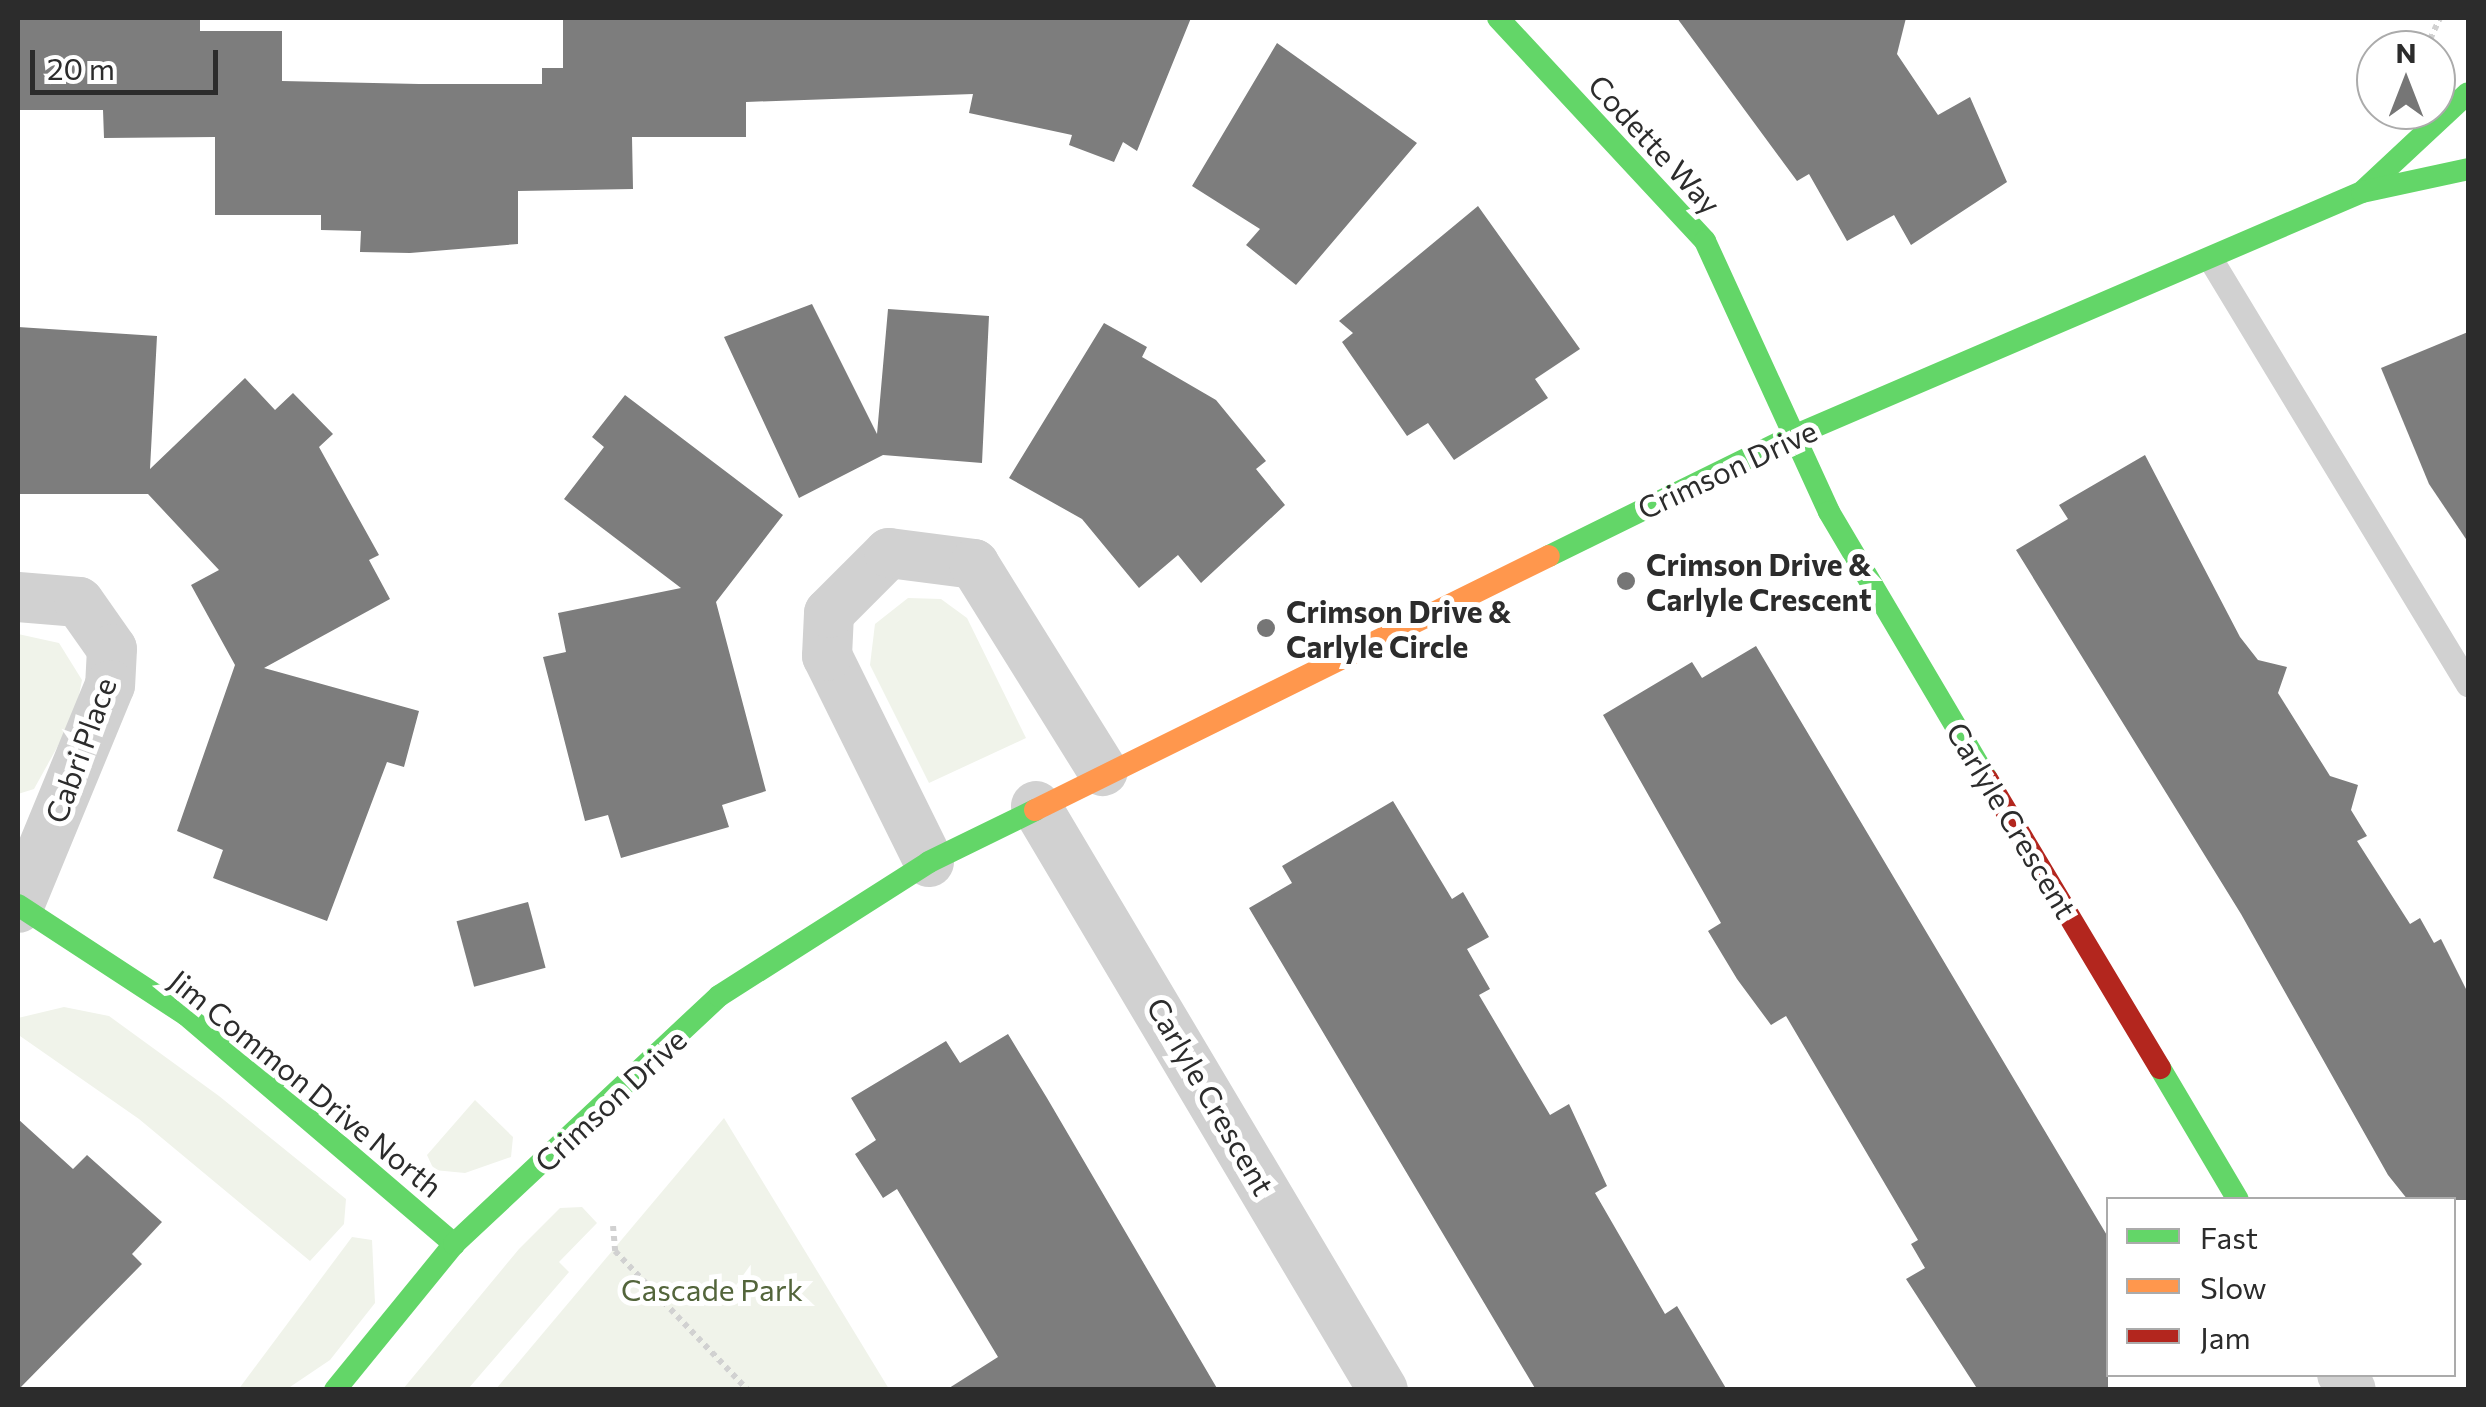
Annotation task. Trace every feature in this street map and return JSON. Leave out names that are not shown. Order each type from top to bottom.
[{"type":"street","name":"Codette Way","points":[[1498,18],[1705,242],[1791,437]]},
{"type":"street","name":"Crimson Drive","points":[[2362,192],[2468,92]]},
{"type":"street","name":"Crimson Drive","points":[[335,1390],[454,1244],[719,996],[929,862],[1103,772],[1791,437],[2362,192],[2468,168]]},
{"type":"street","name":"Carlyle Crescent","points":[[1791,437],[2236,1197]]},
{"type":"street","points":[[929,862],[827,656],[829,613],[889,553],[974,564],[1103,772]]},
{"type":"street","name":"Cabri Place","points":[[18,597],[79,602],[112,648],[110,685],[18,906]]},
{"type":"street","name":"Carlyle Crescent","points":[[1036,806],[1383,1390]]},
{"type":"street","name":"Jim Common Drive North","points":[[18,906],[186,1015],[454,1244]]},
{"type":"lane","points":[[2211,260],[2468,684]]},
{"type":"path","points":[[614,1226],[615,1251],[748,1390]]},
{"type":"green space","points":[[908,598],[941,599],[967,618],[1026,738],[929,783],[870,665],[875,624]]},
{"type":"green space","points":[[18,634],[59,643],[82,680],[75,715],[34,789],[18,794]]},
{"type":"green space","points":[[64,1007],[109,1016],[219,1096],[346,1199],[344,1224],[310,1261],[139,1119],[20,1036],[18,1018]]},
{"type":"green space","points":[[475,1100],[513,1137],[511,1157],[465,1173],[434,1170],[427,1155]]},
{"type":"green space","name":"Cascade Park","points":[[724,1118],[889,1389],[496,1389]]},
{"type":"green space","points":[[582,1207],[597,1223],[559,1262],[569,1272],[468,1389],[403,1389],[519,1249],[560,1208]]},
{"type":"green space","points":[[352,1237],[372,1240],[375,1303],[330,1360],[287,1389],[238,1390]]},
{"type":"building","points":[[18,18],[200,18],[200,31],[282,31],[282,81],[542,84],[542,68],[563,68],[563,18],[1191,18],[1137,151],[1123,142],[1114,162],[1069,145],[1072,135],[969,113],[973,94],[746,102],[746,137],[632,137],[633,189],[518,191],[518,244],[410,253],[360,252],[361,231],[321,230],[321,215],[215,215],[215,137],[104,138],[103,110],[18,110]]},
{"type":"building","points":[[1677,18],[1906,18],[1897,54],[1938,115],[1970,97],[2007,182],[1911,245],[1894,215],[1847,241],[1809,174],[1797,181]]},
{"type":"building","points":[[1277,43],[1417,143],[1296,285],[1246,245],[1260,229],[1192,186]]},
{"type":"building","points":[[1478,206],[1580,349],[1535,379],[1548,398],[1454,460],[1428,423],[1407,436],[1342,342],[1353,333],[1339,321]]},
{"type":"building","points":[[812,304],[877,434],[888,309],[989,316],[982,463],[883,455],[799,498],[724,337]]},
{"type":"building","points":[[1104,323],[1147,347],[1142,357],[1216,400],[1266,461],[1256,469],[1285,505],[1201,583],[1178,555],[1139,588],[1082,519],[1009,478]]},
{"type":"building","points":[[18,327],[157,336],[150,469],[245,378],[275,410],[293,393],[333,434],[319,447],[379,555],[369,560],[390,599],[264,668],[419,711],[404,767],[387,762],[327,921],[213,878],[223,850],[177,831],[235,665],[191,585],[219,570],[148,494],[18,494]]},
{"type":"building","points":[[2468,332],[2468,542],[2429,484],[2381,368]]},
{"type":"building","points":[[625,395],[783,515],[716,602],[766,791],[722,805],[729,827],[621,858],[608,815],[585,821],[543,657],[566,652],[558,613],[681,588],[564,499],[604,447],[592,437]]},
{"type":"building","points":[[2145,455],[2240,637],[2258,660],[2287,667],[2278,693],[2330,776],[2358,785],[2351,810],[2367,836],[2357,841],[2410,924],[2420,918],[2434,943],[2441,939],[2468,993],[2468,1200],[2406,1197],[2388,1175],[2241,914],[2016,550],[2068,519],[2059,505]]},
{"type":"building","points":[[1756,646],[2106,1234],[2108,1390],[1978,1390],[1906,1279],[1925,1268],[1911,1244],[1918,1240],[1786,1016],[1771,1025],[1708,931],[1721,923],[1603,715],[1692,662],[1702,678]]},
{"type":"building","points":[[1393,801],[1452,899],[1463,892],[1489,937],[1467,949],[1490,989],[1479,995],[1550,1115],[1569,1104],[1607,1186],[1595,1193],[1665,1314],[1677,1306],[1727,1390],[1536,1390],[1249,908],[1292,883],[1282,866]]},
{"type":"building","points":[[528,902],[546,968],[474,987],[457,921]]},
{"type":"building","points":[[1008,1034],[1218,1390],[946,1390],[998,1357],[897,1189],[883,1198],[855,1154],[876,1140],[851,1098],[946,1041],[960,1063]]},
{"type":"building","points":[[18,1119],[73,1169],[87,1155],[162,1222],[132,1254],[142,1264],[18,1390]]},
{"type":"traffic: fast","points":[[1498,18],[1705,241],[1829,512],[1987,779]]},
{"type":"traffic: fast","points":[[2364,190],[2468,93]]},
{"type":"traffic: fast","points":[[1549,556],[1791,437],[2362,192],[2468,169]]},
{"type":"traffic: fast","points":[[335,1390],[454,1244],[719,996],[929,862],[1035,810]]},
{"type":"traffic: fast","points":[[18,905],[186,1015],[454,1244]]},
{"type":"traffic: fast","points":[[2160,1068],[2236,1197]]},
{"type":"traffic: slow","points":[[1035,810],[1549,556]]},
{"type":"traffic: jam","points":[[1987,779],[2160,1068]]},
{"type":"place","name":"Crimson Drive & Carlyle Crescent","points":[[1626,581]]},
{"type":"place","name":"Crimson Drive & Carlyle Circle","points":[[1266,628]]}]
